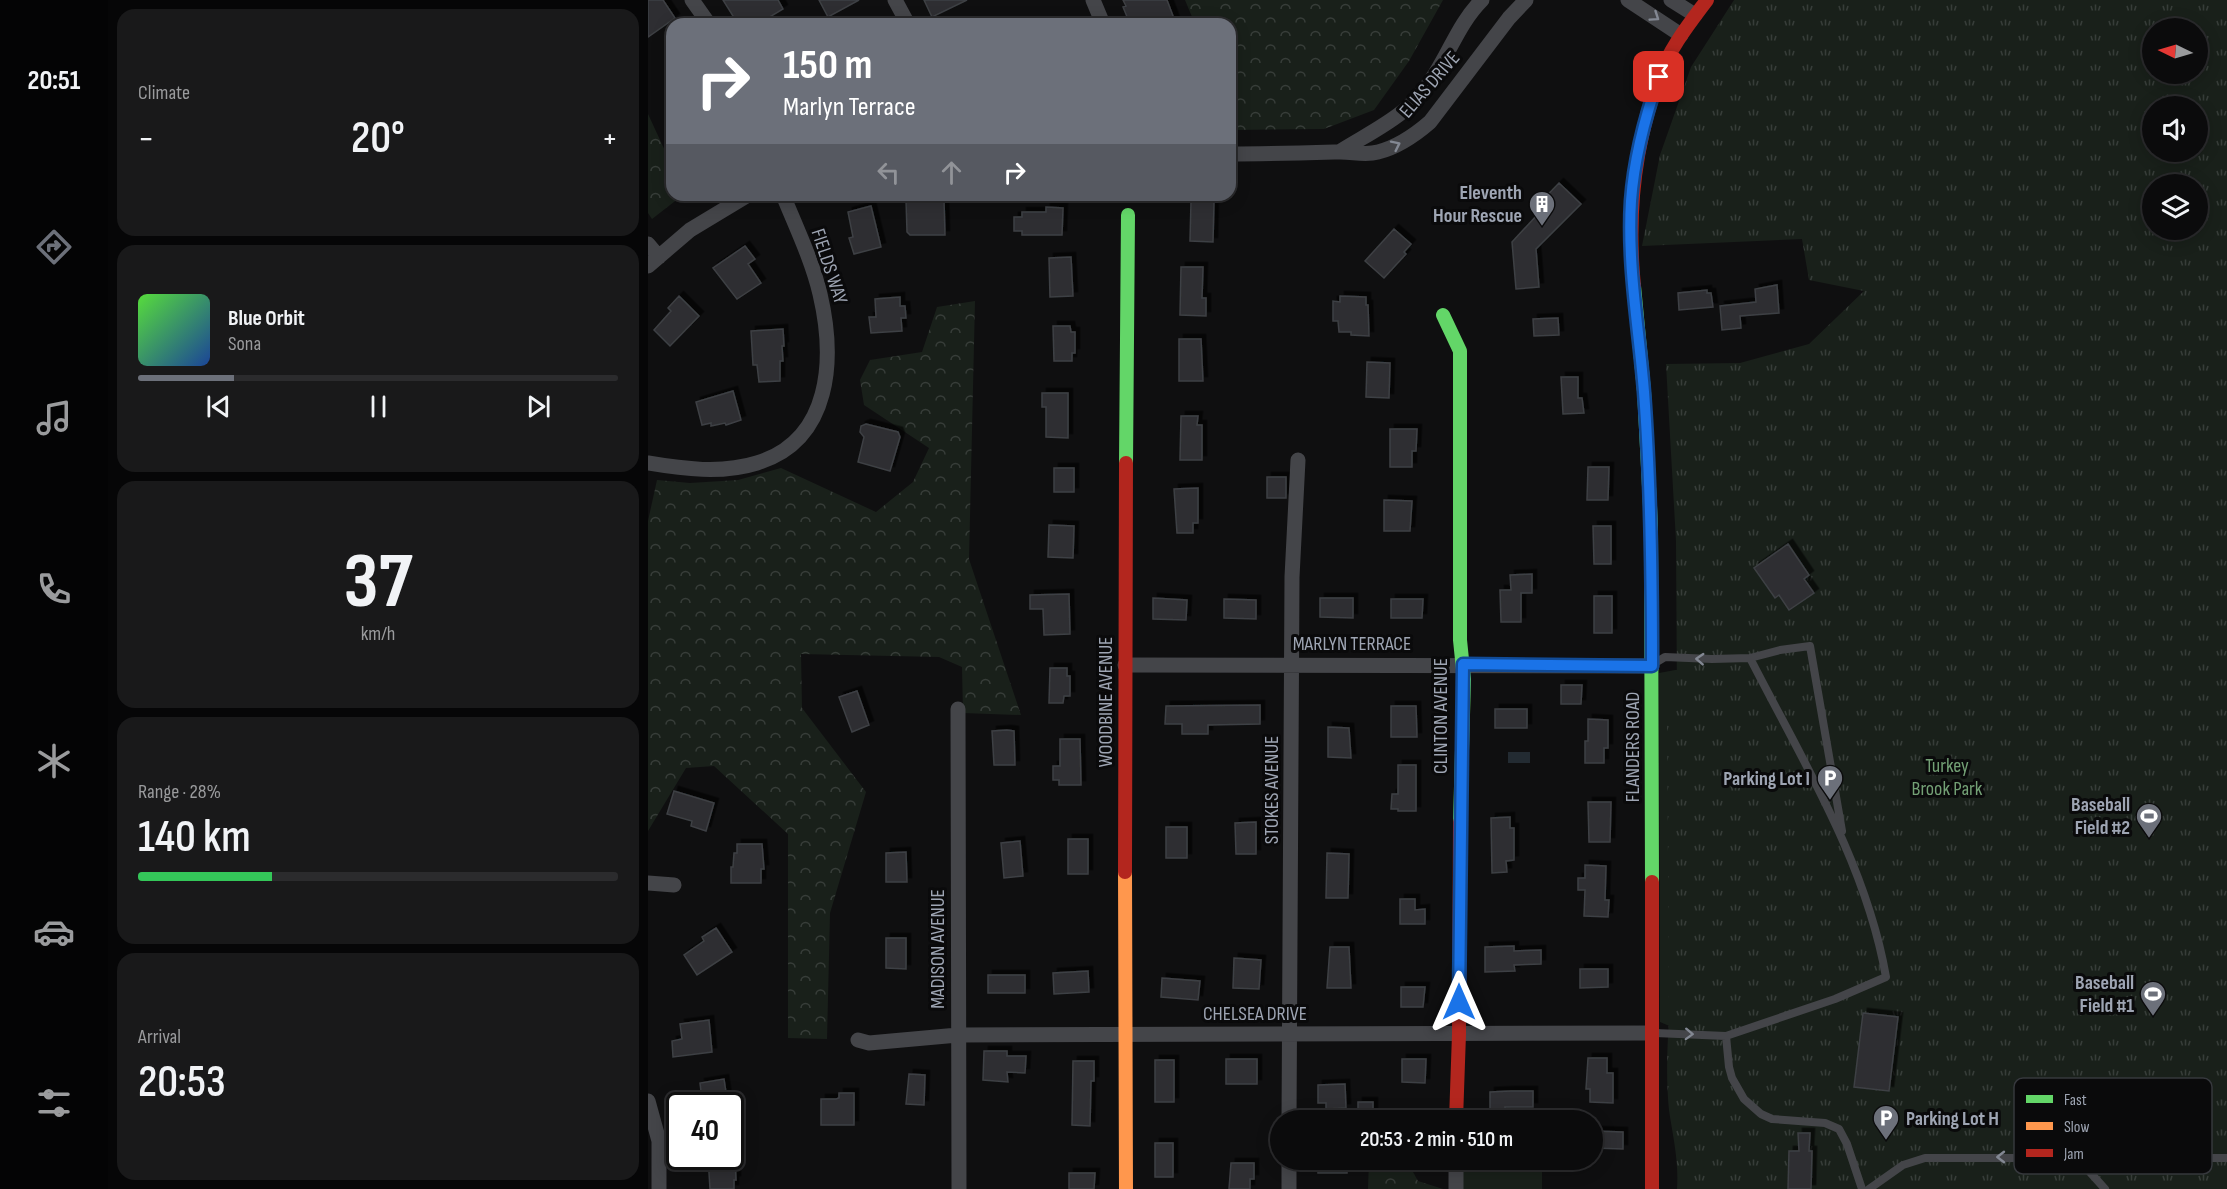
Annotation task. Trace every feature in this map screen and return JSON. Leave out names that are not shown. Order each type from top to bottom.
[{"type":"street","points":[[692,0],[705,18]]},
{"type":"street","points":[[895,0],[905,18]]},
{"type":"street","points":[[1094,0],[1101,18]]},
{"type":"street","name":"ELIAS DRIVE","points":[[1339,152],[1394,120],[1417,98],[1436,74],[1461,24],[1482,0]]},
{"type":"street","name":"ELIAS DRIVE","points":[[1236,154],[1339,152],[1367,154],[1396,146],[1418,133],[1430,122],[1509,18],[1526,0]]},
{"type":"street","points":[[1628,0],[1681,35]]},
{"type":"street","points":[[1671,0],[1695,15]]},
{"type":"street","name":"FLANDERS ROAD","points":[[1652,1189],[1650,499],[1644,391],[1632,257],[1631,201],[1637,155],[1659,77],[1681,35],[1707,0]]},
{"type":"street","points":[[648,244],[653,261],[690,230],[738,201]]},
{"type":"street","name":"FIELDS WAY","points":[[648,463],[702,469],[755,464],[775,456],[792,444],[803,434],[815,417],[826,376],[825,321],[815,276],[785,201]]},
{"type":"street","name":"WOODBINE AVENUE","points":[[1126,1189],[1124,1034],[1128,215]]},
{"type":"street","name":"CLINTON AVENUE","points":[[1443,315],[1460,351],[1460,640],[1464,679],[1456,1110]]},
{"type":"street","name":"STOKES AVENUE","points":[[1289,1110],[1292,577],[1298,460]]},
{"type":"street","name":"MARLYN TERRACE","points":[[1125,665],[1652,666]]},
{"type":"street","name":"MADISON AVENUE","points":[[958,709],[959,1189]]},
{"type":"street","points":[[648,883],[674,885]]},
{"type":"street","name":"CHELSEA DRIVE","points":[[858,1040],[869,1043],[958,1035],[1653,1033]]},
{"type":"street","points":[[648,1101],[659,1141],[659,1189]]},
{"type":"street","points":[[1288,1189],[1289,1170]]},
{"type":"street","points":[[1456,1170],[1456,1189]]},
{"type":"lane","points":[[1652,666],[1665,657],[1750,658],[1780,650],[1810,646],[1843,839]]},
{"type":"lane","points":[[1653,1033],[1726,1036],[1835,999],[1886,977],[1871,916],[1843,839],[1750,658]]},
{"type":"lane","points":[[1726,1036],[1732,1078],[1744,1099],[1761,1114],[1772,1119],[1825,1123],[1839,1130],[1847,1144],[1863,1189]]},
{"type":"lane","points":[[1869,1189],[1894,1170],[1918,1159],[2014,1158]]},
{"type":"lane","points":[[2212,1158],[2227,1158]]},
{"type":"lane","points":[[2092,1174],[2105,1189]]},
{"type":"green space","points":[[1185,0],[1443,0],[1409,61],[1374,110],[1324,129],[1236,130],[1236,18],[1192,18]]},
{"type":"green space","name":"Turkey Brook Park","points":[[1734,0],[2227,0],[2227,1189],[1677,1189],[1667,1076],[1669,1020],[1667,712],[1677,699],[1676,541],[1666,364],[1740,363],[1809,344],[1864,291],[1809,280],[1802,239],[1642,246],[1660,155],[1691,67]]},
{"type":"green space","points":[[648,114],[666,153],[666,201],[675,201],[652,219],[648,213]]},
{"type":"green space","points":[[975,301],[969,559],[1021,715],[963,713],[962,667],[939,657],[801,654],[802,708],[866,792],[830,913],[827,1039],[788,1038],[788,834],[714,766],[686,768],[648,831],[648,521],[657,480],[690,483],[738,480],[781,468],[876,512],[913,482],[929,448],[864,405],[860,380],[870,360],[922,352],[937,307]]},
{"type":"green space","points":[[1711,669],[1674,1028],[1660,1022],[1659,673]]},
{"type":"green space","points":[[1369,1170],[1412,1170],[1418,1181],[1443,1189],[1368,1189]]},
{"type":"green space","points":[[1462,1170],[1542,1170],[1542,1189],[1462,1189]]},
{"type":"shaded area","points":[[1508,752],[1530,752],[1530,763],[1508,763]]},
{"type":"building","points":[[648,0],[663,0],[675,18],[666,18],[666,24],[648,37]]},
{"type":"building","points":[[723,0],[778,0],[783,9],[768,18],[734,18]]},
{"type":"building","points":[[819,0],[859,0],[828,17]]},
{"type":"building","points":[[924,0],[967,0],[932,17]]},
{"type":"building","points":[[1123,0],[1167,0],[1174,18],[1128,18],[1123,7],[1126,6]]},
{"type":"building","name":"Eleventh Hour Rescue","points":[[1559,183],[1581,204],[1536,249],[1539,287],[1516,289],[1512,242],[1539,213],[1535,208]]},
{"type":"building","points":[[906,201],[944,201],[945,235],[910,235],[907,232]]},
{"type":"building","points":[[1191,201],[1214,201],[1213,242],[1190,241]]},
{"type":"building","points":[[871,206],[881,247],[854,254],[849,238],[853,237],[848,212]]},
{"type":"building","points":[[1046,207],[1063,208],[1062,235],[1022,235],[1022,231],[1014,231],[1014,217],[1022,217],[1022,212],[1046,212]]},
{"type":"building","points":[[1394,229],[1411,244],[1404,252],[1406,254],[1384,278],[1365,261]]},
{"type":"building","points":[[745,246],[755,259],[748,264],[761,283],[737,299],[713,268]]},
{"type":"building","points":[[1071,257],[1073,296],[1050,297],[1049,258]]},
{"type":"building","points":[[1181,267],[1203,267],[1202,298],[1206,298],[1206,316],[1180,315]]},
{"type":"building","points":[[1777,285],[1779,313],[1740,316],[1741,328],[1722,330],[1720,306],[1756,302],[1755,289]]},
{"type":"building","points":[[1707,290],[1707,293],[1711,293],[1713,307],[1679,310],[1678,293]]},
{"type":"building","points":[[679,296],[699,316],[670,346],[654,330],[671,311],[668,308]]},
{"type":"building","points":[[1340,296],[1366,297],[1369,336],[1339,332],[1338,321],[1333,321],[1333,301],[1340,302]]},
{"type":"building","points":[[900,297],[900,306],[905,306],[906,318],[901,318],[902,331],[871,333],[869,317],[876,317],[875,299]]},
{"type":"building","points":[[1558,318],[1559,335],[1534,336],[1533,319]]},
{"type":"building","points":[[1053,326],[1070,326],[1071,332],[1075,332],[1075,353],[1072,353],[1072,361],[1054,361]]},
{"type":"building","points":[[783,329],[784,346],[782,346],[783,361],[780,361],[780,381],[759,382],[757,365],[753,365],[751,331]]},
{"type":"building","points":[[1179,339],[1201,339],[1203,381],[1179,381]]},
{"type":"building","points":[[1367,362],[1390,363],[1389,398],[1366,397]]},
{"type":"building","points":[[1561,377],[1578,377],[1578,398],[1582,398],[1584,413],[1563,414]]},
{"type":"building","points":[[733,391],[741,420],[726,425],[725,423],[711,426],[711,423],[702,425],[696,402]]},
{"type":"building","points":[[1042,393],[1068,393],[1068,438],[1046,437],[1046,407],[1042,407]]},
{"type":"building","points":[[1181,416],[1198,416],[1197,425],[1202,425],[1202,460],[1180,460]]},
{"type":"building","points":[[866,424],[898,432],[900,437],[890,471],[858,462],[864,437],[860,432],[861,426]]},
{"type":"building","points":[[1390,429],[1417,429],[1416,451],[1412,451],[1412,467],[1390,467]]},
{"type":"building","points":[[1588,467],[1609,467],[1608,500],[1587,500]]},
{"type":"building","points":[[1054,468],[1074,468],[1074,492],[1054,492]]},
{"type":"building","points":[[1267,477],[1286,477],[1286,498],[1267,498]]},
{"type":"building","points":[[1198,488],[1198,523],[1193,523],[1193,533],[1177,533],[1174,489]]},
{"type":"building","points":[[1384,500],[1412,501],[1410,531],[1384,531]]},
{"type":"building","points":[[1049,525],[1074,526],[1073,558],[1048,557]]},
{"type":"building","points":[[1593,526],[1611,526],[1611,564],[1594,564]]},
{"type":"building","points":[[1788,544],[1809,575],[1804,579],[1814,593],[1789,610],[1779,595],[1775,598],[1754,568]]},
{"type":"building","points":[[1532,574],[1532,593],[1521,593],[1521,622],[1501,622],[1500,590],[1511,590],[1510,575]]},
{"type":"building","points":[[1069,594],[1070,634],[1044,635],[1043,609],[1030,609],[1030,595]]},
{"type":"building","points":[[1594,596],[1612,596],[1612,633],[1594,633]]},
{"type":"building","points":[[1153,598],[1187,600],[1186,620],[1153,619]]},
{"type":"building","points":[[1320,598],[1353,598],[1353,618],[1320,617]]},
{"type":"building","points":[[1224,599],[1256,600],[1256,619],[1224,618]]},
{"type":"building","points":[[1391,599],[1423,599],[1422,618],[1391,618]]},
{"type":"building","points":[[1050,668],[1067,668],[1067,676],[1070,676],[1070,696],[1064,696],[1063,703],[1049,703]]},
{"type":"building","points":[[1561,685],[1582,685],[1581,704],[1561,704]]},
{"type":"building","points":[[857,691],[869,725],[852,732],[839,697]]},
{"type":"building","points":[[1260,705],[1260,724],[1208,725],[1208,734],[1182,734],[1182,724],[1165,724],[1166,706]]},
{"type":"building","points":[[1391,706],[1416,706],[1417,737],[1391,737]]},
{"type":"building","points":[[1495,709],[1527,709],[1527,728],[1495,728]]},
{"type":"building","points":[[1588,719],[1608,720],[1608,748],[1604,748],[1604,763],[1585,763]]},
{"type":"building","points":[[1328,727],[1349,728],[1351,758],[1328,757]]},
{"type":"building","points":[[992,731],[1014,731],[1015,765],[994,765]]},
{"type":"building","points":[[1060,739],[1080,739],[1081,785],[1059,785],[1059,780],[1053,780],[1053,766],[1060,766]]},
{"type":"building","points":[[1398,765],[1416,765],[1416,811],[1391,809],[1392,794],[1398,794]]},
{"type":"building","points":[[674,791],[714,803],[706,831],[691,826],[692,821],[667,814]]},
{"type":"building","points":[[1588,802],[1611,802],[1610,842],[1589,842]]},
{"type":"building","points":[[1510,817],[1510,828],[1514,828],[1514,860],[1506,861],[1507,872],[1492,873],[1491,818]]},
{"type":"building","points":[[1256,822],[1256,854],[1236,854],[1235,823]]},
{"type":"building","points":[[1166,827],[1187,827],[1187,858],[1166,858]]},
{"type":"building","points":[[1068,839],[1088,839],[1088,874],[1068,874]]},
{"type":"building","points":[[1020,841],[1023,876],[1004,878],[1001,843]]},
{"type":"building","points":[[737,844],[762,844],[764,869],[761,869],[761,883],[731,883],[731,867],[733,867],[734,853],[737,853]]},
{"type":"building","points":[[906,852],[907,882],[886,882],[886,853]]},
{"type":"building","points":[[1327,853],[1349,854],[1348,898],[1326,898]]},
{"type":"building","points":[[1585,865],[1606,866],[1605,900],[1609,900],[1608,917],[1584,916],[1585,890],[1578,890],[1578,878],[1585,878]]},
{"type":"building","points":[[1400,899],[1415,899],[1415,910],[1425,909],[1425,924],[1400,924]]},
{"type":"building","points":[[716,928],[732,952],[697,975],[684,955],[704,941],[702,937]]},
{"type":"building","points":[[886,938],[906,938],[906,969],[886,968]]},
{"type":"building","points":[[1514,946],[1514,951],[1541,950],[1541,964],[1514,965],[1515,971],[1485,972],[1485,947]]},
{"type":"building","points":[[1330,947],[1349,947],[1351,988],[1327,988]]},
{"type":"building","points":[[1234,958],[1261,960],[1259,989],[1233,988]]},
{"type":"building","points":[[1580,969],[1608,969],[1608,987],[1580,988]]},
{"type":"building","points":[[1088,971],[1089,992],[1054,994],[1053,973]]},
{"type":"building","points":[[988,975],[1025,975],[1025,993],[988,993]]},
{"type":"building","points":[[1162,978],[1200,981],[1198,1000],[1161,997]]},
{"type":"building","points":[[1401,987],[1425,987],[1423,1007],[1401,1007]]},
{"type":"building","points":[[1863,1013],[1898,1017],[1889,1091],[1854,1087]]},
{"type":"building","points":[[709,1020],[712,1052],[673,1057],[672,1041],[682,1039],[680,1024]]},
{"type":"building","points":[[984,1051],[1007,1051],[1007,1056],[1026,1056],[1025,1073],[1007,1072],[1008,1082],[983,1080]]},
{"type":"building","points":[[1588,1058],[1607,1058],[1607,1073],[1613,1073],[1613,1103],[1590,1102],[1590,1089],[1586,1089]]},
{"type":"building","points":[[1226,1059],[1257,1059],[1257,1084],[1226,1084]]},
{"type":"building","points":[[1402,1059],[1426,1059],[1425,1083],[1402,1082]]},
{"type":"building","points":[[1155,1060],[1174,1060],[1174,1102],[1155,1102]]},
{"type":"building","points":[[1073,1061],[1094,1061],[1090,1126],[1072,1125]]},
{"type":"building","points":[[909,1074],[925,1075],[924,1105],[906,1104]]},
{"type":"building","points":[[724,1079],[726,1092],[698,1092],[701,1091],[700,1083]]},
{"type":"building","points":[[1345,1084],[1346,1108],[1326,1109],[1326,1103],[1318,1103],[1318,1085]]},
{"type":"building","points":[[1533,1091],[1533,1107],[1505,1107],[1505,1110],[1490,1110],[1490,1092]]},
{"type":"building","points":[[839,1093],[854,1093],[854,1125],[821,1125],[821,1099],[839,1098]]},
{"type":"building","points":[[1358,1102],[1373,1102],[1373,1110],[1358,1110]]},
{"type":"building","points":[[1603,1131],[1623,1132],[1623,1149],[1603,1148]]},
{"type":"building","points":[[1798,1133],[1810,1133],[1811,1189],[1788,1189],[1789,1151],[1799,1151]]},
{"type":"building","points":[[1155,1143],[1173,1143],[1173,1177],[1155,1177]]},
{"type":"building","points":[[1231,1163],[1254,1163],[1254,1179],[1250,1179],[1250,1189],[1229,1189]]},
{"type":"building","points":[[709,1170],[736,1170],[734,1189],[710,1189]]},
{"type":"building","points":[[1318,1170],[1347,1170],[1347,1173],[1318,1173]]},
{"type":"building","points":[[1069,1173],[1095,1173],[1094,1189],[1069,1189]]},
{"type":"traffic: fast","points":[[1126,463],[1128,215]]},
{"type":"traffic: fast","points":[[1634,286],[1644,391],[1651,525],[1652,882]]},
{"type":"traffic: fast","points":[[1443,315],[1460,351],[1460,640],[1464,679],[1460,822]]},
{"type":"traffic: slow","points":[[1125,872],[1126,1189]]},
{"type":"traffic: jam","points":[[1634,286],[1632,207],[1638,155],[1650,103],[1668,57],[1707,0]]},
{"type":"traffic: jam","points":[[1125,872],[1126,463]]},
{"type":"traffic: jam","points":[[1456,1110],[1460,822]]},
{"type":"traffic: jam","points":[[1652,882],[1652,1189]]},
{"type":"place","name":"Eleventh Hour Rescue","points":[[1542,227]]},
{"type":"place","name":"Parking Lot I","points":[[1830,801]]},
{"type":"place","name":"Baseball Field #2","points":[[2149,839]]},
{"type":"place","name":"Baseball Field #1","points":[[2153,1017]]},
{"type":"place","name":"Parking Lot H","points":[[1886,1141]]},
{"type":"route","points":[[1459,1002],[1463,664],[1652,666],[1650,499],[1644,391],[1630,239],[1632,190],[1637,155],[1659,77]]}]
